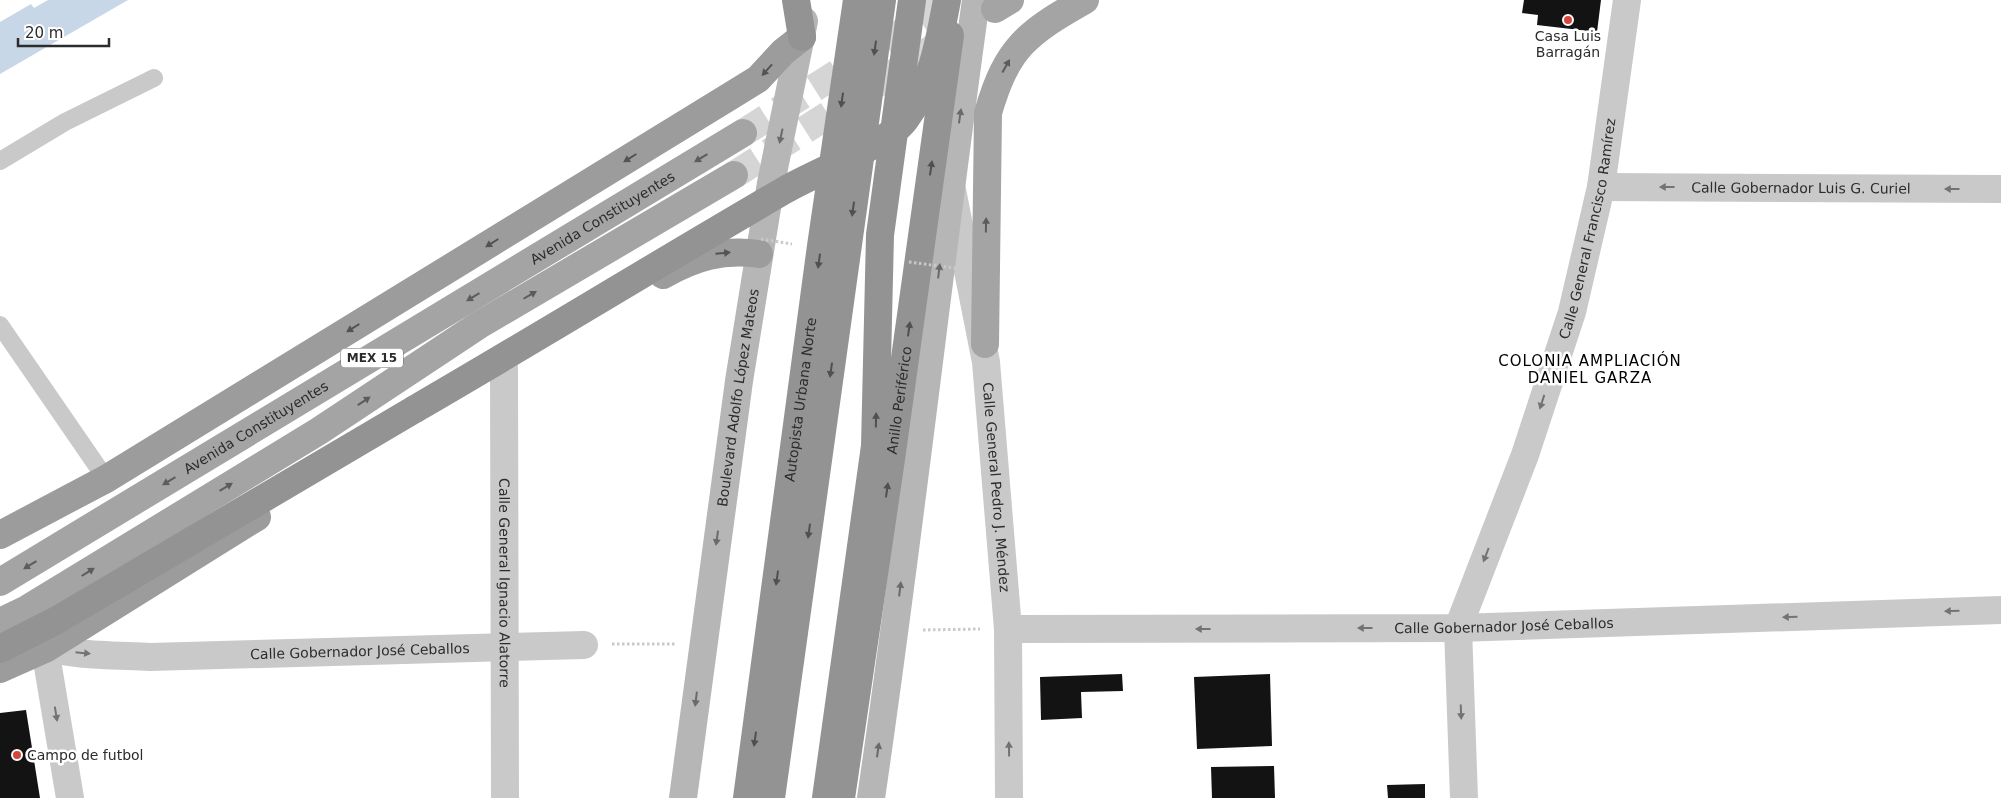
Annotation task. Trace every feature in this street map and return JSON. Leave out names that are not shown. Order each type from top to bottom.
[{"type":"highway","points":[[0,535],[106,479],[758,79],[782,52],[802,37],[796,0]]},
{"type":"highway","name":"Autopista Urbana Norte","points":[[748,798],[819,256],[857,0]]},
{"type":"highway","points":[[771,798],[882,0]]},
{"type":"highway","points":[[826,798],[875,446],[880,235],[912,0]]},
{"type":"highway","points":[[6,637],[57,620],[787,189],[874,144],[904,122],[922,95],[935,60],[947,0]]},
{"type":"highway","name":"Anillo Periférico","points":[[841,798],[890,468],[955,0]]},
{"type":"highway","points":[[0,669],[45,649],[321,477],[603,308],[688,261],[721,252],[759,254]]},
{"type":"main road","name":"Boulevard Adolfo López Mateos","points":[[683,798],[702,644],[759,254],[771,183],[802,37],[807,0]]},
{"type":"main road","points":[[985,344],[988,113],[996,86],[1016,49],[1042,25],[1085,0]]},
{"type":"main road","points":[[871,798],[895,630],[951,181],[994,3]]},
{"type":"main road","name":"Avenida Constituyentes","points":[[0,582],[743,132]]},
{"type":"main road","name":"Avenida Constituyentes","points":[[6,637],[27,609],[319,431],[479,325],[734,175]]},
{"type":"street","name":"Calle General Francisco Ramírez","points":[[1464,798],[1458,628],[1525,455],[1572,312],[1601,187],[1627,0]]},
{"type":"street","name":"Calle General Pedro J. Méndez","points":[[951,181],[985,344],[1008,629],[1009,798]]},
{"type":"street","name":"Calle Gobernador Luis G. Curiel","points":[[1601,187],[2001,189]]},
{"type":"street","name":"Calle General Ignacio Alatorre","points":[[504,368],[505,798]]},
{"type":"street","name":"Calle Gobernador José Ceballos","points":[[1008,629],[1458,628],[2001,610]]},
{"type":"street","name":"Calle Gobernador José Ceballos","points":[[6,637],[45,649],[150,657],[584,645]]},
{"type":"street","points":[[45,649],[70,798]]},
{"type":"lane","points":[[0,161],[64,122],[154,78]]},
{"type":"lane","points":[[0,325],[106,479]]},
{"type":"path","points":[[895,630],[1008,629]]},
{"type":"path","points":[[584,645],[702,644]]},
{"type":"water","points":[[48,0],[128,0],[0,74],[0,22],[31,4],[34,8]]},
{"type":"building","name":"Casa Luis Barragán","points":[[1524,0],[1601,0],[1597,32],[1537,25],[1538,15],[1522,13]]},
{"type":"building","points":[[1122,674],[1123,691],[1081,692],[1082,718],[1041,720],[1040,677]]},
{"type":"building","points":[[1270,674],[1272,746],[1197,749],[1194,677]]},
{"type":"building","name":"Campo de futbol","points":[[26,710],[40,798],[0,798],[0,713]]},
{"type":"building","points":[[1274,766],[1275,798],[1212,798],[1211,767]]},
{"type":"building","points":[[1425,784],[1425,798],[1388,798],[1387,785]]},
{"type":"tunnel","points":[[743,133],[953,0]]},
{"type":"tunnel","points":[[734,175],[952,36]]},
{"type":"place","name":"Casa Luis Barragán","points":[[1568,20]]},
{"type":"place","name":"Campo de futbol","points":[[17,755]]},
{"type":"district","name":"COLONIA AMPLIACIÓN DANIEL GARZA","points":[[1590,370]]}]
